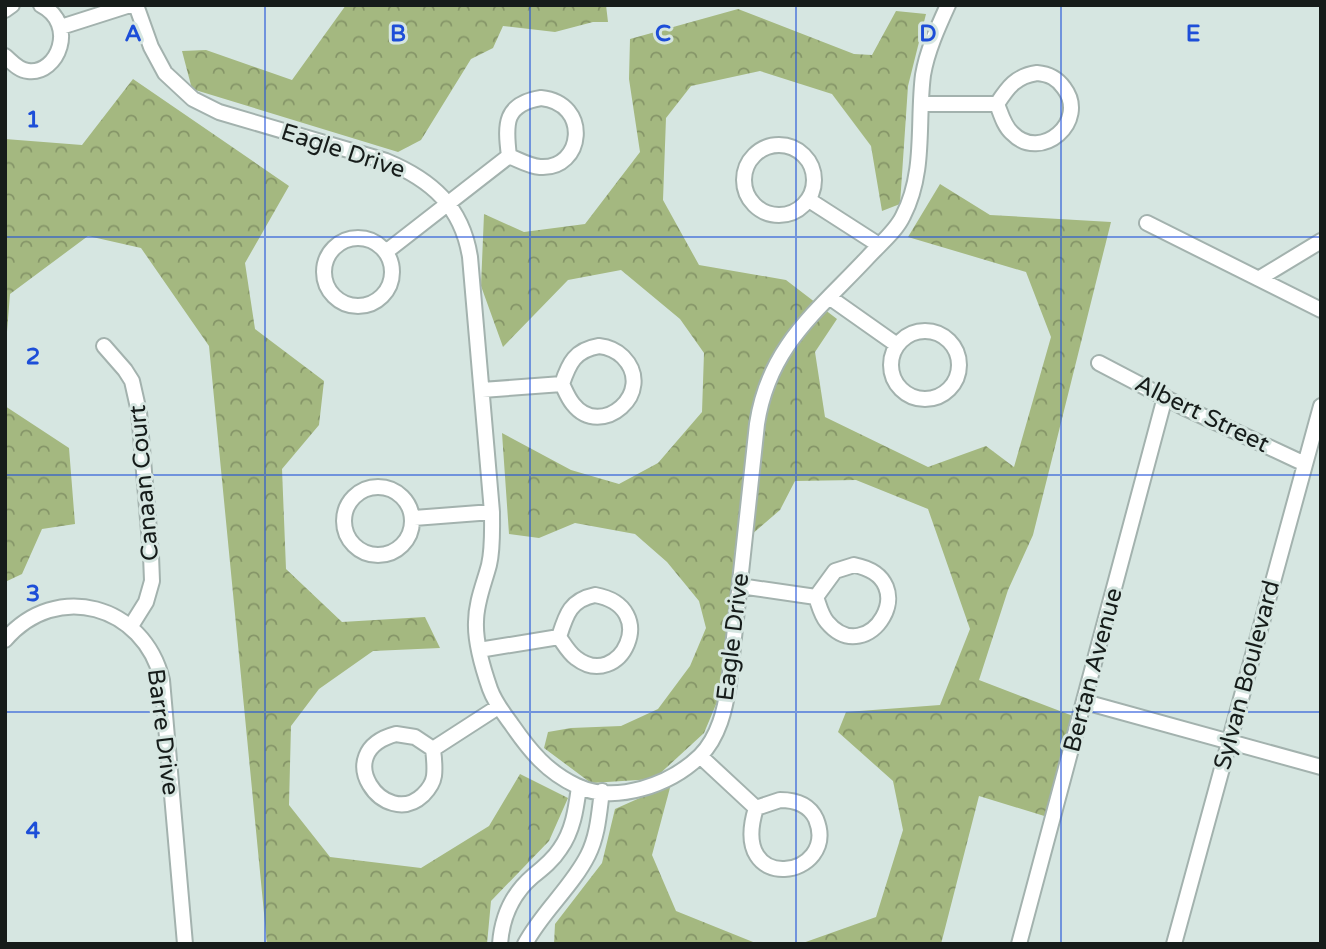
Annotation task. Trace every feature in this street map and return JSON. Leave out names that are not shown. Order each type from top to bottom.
[{"type":"street","points":[[5,10],[12,5]]},
{"type":"street","points":[[5,56],[18,68],[34,71],[43,68],[58,53],[61,27],[56,16],[41,5]]},
{"type":"street","points":[[61,27],[130,5]]},
{"type":"street","name":"Eagle Drive","points":[[136,5],[151,47],[165,73],[193,99],[219,111],[386,161],[414,173],[448,203],[459,219],[467,239],[492,512],[492,550],[476,622],[479,650],[498,707],[534,756],[548,769],[579,787],[602,791],[637,790],[671,778],[700,756],[714,736],[725,708],[762,395],[772,369],[786,346],[899,223],[911,198],[917,174],[925,65],[948,5]]},
{"type":"street","points":[[1025,74],[1046,74],[1062,84],[1068,92],[1072,114],[1062,132],[1038,144],[1029,143],[1011,133],[997,104],[1015,80],[1025,74]]},
{"type":"street","points":[[552,99],[571,113],[577,134],[573,148],[564,159],[553,166],[542,168],[509,156],[507,124],[517,106],[526,100],[552,99]]},
{"type":"street","points":[[922,104],[997,104]]},
{"type":"street","points":[[779,145],[796,149],[808,161],[813,173],[814,188],[809,200],[792,212],[781,215],[760,211],[746,189],[746,170],[751,160],[770,147],[779,145]]},
{"type":"street","points":[[387,251],[509,156]]},
{"type":"street","points":[[809,200],[879,245]]},
{"type":"street","points":[[1147,223],[1321,310]]},
{"type":"street","points":[[362,237],[387,251],[392,273],[382,298],[368,305],[355,306],[335,298],[328,288],[324,274],[326,255],[334,245],[342,240],[362,237]]},
{"type":"street","points":[[1260,278],[1321,242]]},
{"type":"street","points":[[829,297],[897,345]]},
{"type":"street","points":[[926,330],[944,335],[958,355],[958,376],[949,389],[937,397],[923,399],[909,396],[895,382],[892,373],[891,365],[897,345],[914,332],[926,330]]},
{"type":"street","name":"Canaan Court","points":[[104,346],[132,381],[139,412],[152,571],[146,602],[131,626]]},
{"type":"street","points":[[599,346],[619,353],[629,363],[634,379],[627,403],[618,410],[598,416],[581,411],[573,404],[562,384],[574,357],[588,348],[599,346]]},
{"type":"street","name":"Albert Street","points":[[1099,363],[1305,464]]},
{"type":"street","points":[[482,390],[562,384]]},
{"type":"street","name":"Bertan Avenue","points":[[1019,944],[1166,397]]},
{"type":"street","name":"Sylvan Boulevard","points":[[1174,944],[1321,406]]},
{"type":"street","points":[[373,486],[399,493],[414,518],[408,539],[399,549],[380,556],[360,551],[350,540],[344,517],[348,505],[364,489],[373,486]]},
{"type":"street","points":[[414,518],[492,512]]},
{"type":"street","points":[[854,565],[864,567],[884,585],[888,599],[887,612],[881,623],[870,632],[843,634],[826,621],[816,597],[835,571],[854,565]]},
{"type":"street","points":[[740,586],[816,597]]},
{"type":"street","points":[[595,595],[610,597],[619,603],[631,627],[626,649],[618,658],[602,665],[584,663],[574,657],[559,636],[567,611],[584,597],[595,595]]},
{"type":"street","name":"Barre Drive","points":[[5,640],[34,617],[52,610],[72,607],[104,612],[131,626],[150,649],[162,680],[185,944]]},
{"type":"street","points":[[479,650],[559,636]]},
{"type":"street","points":[[1085,702],[1321,767]]},
{"type":"street","points":[[433,749],[498,707]]},
{"type":"street","points":[[405,734],[433,749],[434,776],[431,784],[418,799],[397,803],[379,797],[364,775],[366,757],[384,737],[405,734]]},
{"type":"street","points":[[700,756],[756,808]]},
{"type":"street","points":[[500,944],[503,922],[511,902],[530,879],[550,862],[566,841],[579,787]]},
{"type":"street","points":[[524,944],[586,858],[597,827],[602,791]]},
{"type":"street","points":[[780,800],[799,802],[807,808],[818,828],[817,843],[811,859],[798,868],[783,870],[767,865],[759,859],[750,841],[756,808],[780,800]]},
{"type":"green space","points":[[346,5],[606,5],[608,22],[593,22],[555,32],[503,26],[493,48],[471,59],[421,140],[398,152],[192,89],[182,51],[206,50],[292,80]]},
{"type":"green space","points":[[738,9],[854,54],[872,55],[896,11],[926,14],[908,86],[900,204],[882,211],[871,146],[832,94],[760,71],[691,86],[666,118],[663,200],[699,265],[786,280],[837,319],[815,352],[825,417],[928,467],[986,446],[1014,467],[1051,337],[1026,272],[908,237],[940,184],[990,215],[1111,222],[1033,535],[1008,590],[979,680],[1081,719],[1054,819],[979,796],[941,944],[800,944],[876,917],[903,830],[893,781],[838,732],[846,712],[940,705],[970,629],[928,509],[856,480],[795,481],[780,510],[735,549],[720,695],[704,733],[654,779],[591,783],[544,748],[548,732],[571,728],[621,726],[658,709],[690,666],[706,628],[699,601],[667,562],[635,534],[575,523],[539,538],[509,534],[502,433],[571,470],[619,484],[658,463],[702,412],[704,353],[680,319],[621,270],[568,280],[503,347],[481,286],[484,214],[524,232],[585,224],[640,152],[629,79],[630,39]]},
{"type":"green space","points":[[133,79],[289,186],[245,263],[255,329],[324,381],[319,425],[282,469],[286,569],[342,622],[425,617],[440,648],[373,651],[319,689],[291,726],[289,805],[330,857],[421,868],[489,826],[520,774],[568,798],[549,841],[491,901],[487,944],[267,944],[209,346],[141,248],[88,236],[10,294],[5,357],[5,139],[82,145]]},
{"type":"green space","points":[[5,406],[69,448],[75,524],[42,529],[22,574],[5,582]]},
{"type":"green space","points":[[671,784],[652,855],[676,911],[758,944],[554,944],[555,924],[602,863],[615,809]]}]
